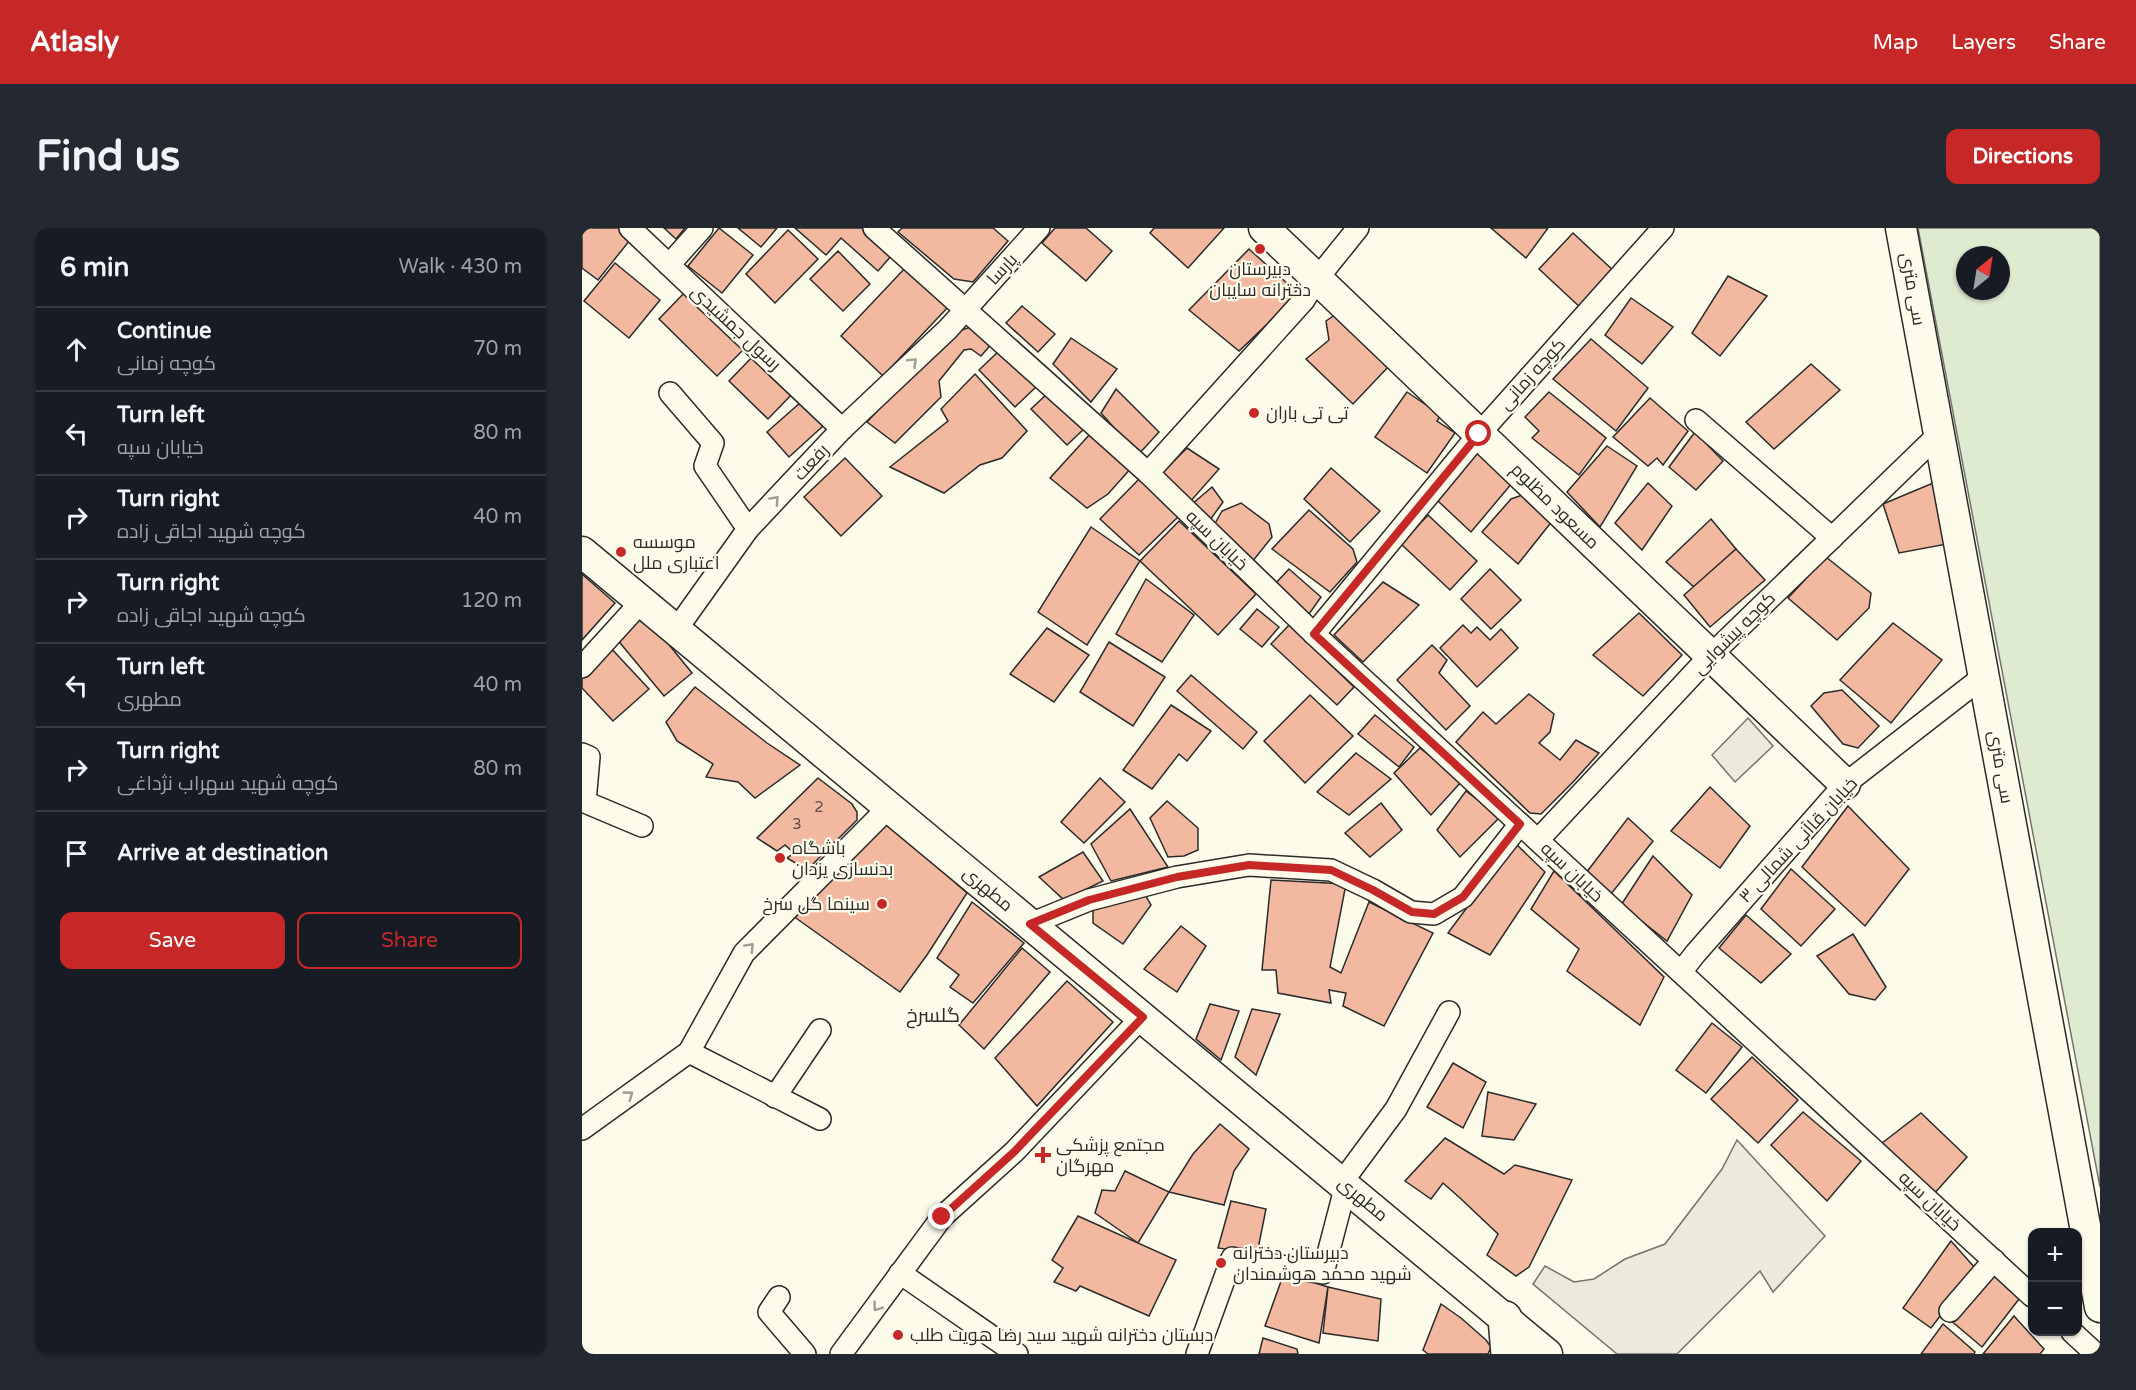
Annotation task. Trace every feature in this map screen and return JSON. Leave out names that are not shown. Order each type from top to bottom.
[{"type":"main road","points":[[1505,1318],[1508,1354]]},
{"type":"street","name":"رسول جمشیدی","points":[[630,228],[842,429]]},
{"type":"street","points":[[669,265],[702,228]]},
{"type":"street","name":"خیابان سپه","points":[[874,228],[1148,473],[1314,634],[2028,1292]]},
{"type":"street","name":"پارسا","points":[[964,309],[1039,228]]},
{"type":"street","name":"مسعود مظلوم","points":[[1264,228],[1845,784]]},
{"type":"street","points":[[1148,473],[1304,300],[1317,279],[1358,228]]},
{"type":"street","name":"کوچه زمانی","points":[[1314,634],[1479,434],[1662,228]]},
{"type":"street","name":"سی متری","points":[[1901,228],[2100,1307]]},
{"type":"street","name":"رفعت","points":[[676,630],[748,529],[842,429],[948,328],[964,309]]},
{"type":"street","points":[[670,393],[713,443],[705,466],[748,529]]},
{"type":"street","points":[[1696,420],[1832,538]]},
{"type":"street","name":"کوچه پیشوایی","points":[[1538,840],[1710,656],[1939,434]]},
{"type":"street","name":"مطهری","points":[[582,552],[1547,1354]]},
{"type":"street","points":[[582,667],[642,601]]},
{"type":"street","name":"خیابان قاآنی شمالی ۳","points":[[1681,972],[1845,784],[1984,676]]},
{"type":"street","points":[[582,754],[588,757],[585,802],[642,826]]},
{"type":"street","points":[[582,1129],[689,1052],[744,953],[889,807]]},
{"type":"street","points":[[1030,924],[1089,900],[1177,877],[1249,865],[1331,870],[1412,912],[1434,914],[1463,897],[1520,824]]},
{"type":"street","points":[[1197,1354],[1232,1258],[1323,1273],[1344,1184],[1396,1108],[1449,1011]]},
{"type":"street","points":[[841,1354],[942,1217],[1014,1152],[1143,1017]]},
{"type":"street","points":[[776,1096],[820,1030]]},
{"type":"street","points":[[689,1052],[820,1119]]},
{"type":"street","points":[[1950,1311],[1994,1260]]},
{"type":"street","points":[[900,1274],[1017,1354]]},
{"type":"street","points":[[779,1297],[769,1312],[805,1354]]},
{"type":"street","points":[[2076,1336],[2096,1354]]},
{"type":"green space","points":[[1918,228],[2100,228],[2100,1187]]},
{"type":"shaded area","points":[[1748,718],[1773,746],[1735,782],[1712,755]]},
{"type":"shaded area","points":[[1737,1140],[1825,1236],[1773,1292],[1760,1271],[1677,1354],[1617,1354],[1533,1284],[1545,1266],[1574,1282],[1594,1279],[1625,1259],[1665,1244],[1722,1169]]},
{"type":"building","points":[[582,228],[625,228],[634,235],[598,280],[582,268]]},
{"type":"building","points":[[664,228],[685,228],[676,239]]},
{"type":"building","points":[[719,228],[753,255],[722,293],[688,266]]},
{"type":"building","points":[[738,228],[777,228],[761,247]]},
{"type":"building","points":[[795,228],[862,228],[892,255],[878,271],[841,238],[826,255]]},
{"type":"building","points":[[902,228],[993,228],[1008,241],[973,282],[954,279],[898,232]]},
{"type":"building","points":[[1055,228],[1086,228],[1112,251],[1086,281],[1042,243]]},
{"type":"building","points":[[1154,228],[1224,228],[1188,268],[1150,233]]},
{"type":"building","points":[[1491,228],[1548,228],[1526,258]]},
{"type":"building","points":[[788,230],[818,259],[775,303],[746,274]]},
{"type":"building","points":[[1573,233],[1616,273],[1582,309],[1539,269]]},
{"type":"building","points":[[1249,249],[1299,294],[1239,351],[1189,310]]},
{"type":"building","points":[[838,251],[870,284],[843,311],[810,279]]},
{"type":"building","points":[[615,263],[660,300],[629,338],[584,301]]},
{"type":"building","points":[[907,266],[949,306],[883,376],[841,336]]},
{"type":"building","points":[[1728,276],[1767,296],[1720,356],[1692,333]]},
{"type":"building","points":[[686,291],[745,348],[717,376],[659,319]]},
{"type":"building","points":[[1631,298],[1673,327],[1642,364],[1605,335]]},
{"type":"building","points":[[1022,306],[1055,334],[1038,352],[1006,323]]},
{"type":"building","points":[[1342,310],[1390,365],[1353,404],[1306,359],[1329,340],[1326,321]]},
{"type":"building","points":[[974,326],[994,341],[981,356],[971,349],[964,350],[939,381],[941,397],[895,443],[867,422],[949,334]]},
{"type":"building","points":[[1071,338],[1117,369],[1091,402],[1053,364]]},
{"type":"building","points":[[1591,339],[1648,388],[1616,431],[1553,379]]},
{"type":"building","points":[[1001,349],[1037,386],[1015,407],[979,370]]},
{"type":"building","points":[[756,353],[795,391],[768,419],[729,381]]},
{"type":"building","points":[[1811,364],[1840,390],[1774,449],[1746,422]]},
{"type":"building","points":[[975,374],[1027,431],[1002,458],[980,465],[944,493],[890,467],[948,421],[941,409]]},
{"type":"building","points":[[1116,389],[1159,432],[1138,455],[1101,413]]},
{"type":"building","points":[[1049,392],[1085,428],[1067,445],[1031,409]]},
{"type":"building","points":[[1407,392],[1441,415],[1437,421],[1455,433],[1427,473],[1375,437]]},
{"type":"building","points":[[1549,392],[1606,438],[1579,475],[1532,438],[1539,431],[1525,417]]},
{"type":"building","points":[[1650,398],[1688,431],[1663,465],[1657,458],[1648,466],[1613,437]]},
{"type":"building","points":[[801,402],[823,426],[789,457],[767,432]]},
{"type":"building","points":[[1695,432],[1723,461],[1696,490],[1669,467]]},
{"type":"building","points":[[1091,433],[1132,467],[1108,494],[1087,508],[1050,478]]},
{"type":"building","points":[[1607,446],[1637,466],[1600,527],[1567,492]]},
{"type":"building","points":[[1187,448],[1219,469],[1189,503],[1161,474]]},
{"type":"building","points":[[1476,452],[1518,476],[1471,532],[1438,501]]},
{"type":"building","points":[[845,458],[882,496],[841,536],[804,497]]},
{"type":"building","points":[[1331,468],[1380,511],[1350,542],[1304,499]]},
{"type":"building","points":[[1141,477],[1180,515],[1139,555],[1100,519]]},
{"type":"building","points":[[1648,483],[1672,506],[1642,550],[1615,523]]},
{"type":"building","points":[[1933,483],[1947,544],[1899,553],[1883,504]]},
{"type":"building","points":[[1212,487],[1223,502],[1210,520],[1191,505]]},
{"type":"building","points":[[1528,493],[1553,520],[1518,564],[1482,532],[1511,499]]},
{"type":"building","points":[[1241,503],[1269,524],[1272,537],[1252,562],[1213,527],[1222,511]]},
{"type":"building","points":[[1309,510],[1353,549],[1357,562],[1330,592],[1272,549]]},
{"type":"building","points":[[1428,515],[1477,561],[1450,590],[1401,544]]},
{"type":"building","points":[[1711,519],[1736,549],[1694,587],[1666,562]]},
{"type":"building","points":[[1179,521],[1256,594],[1218,635],[1140,561]]},
{"type":"building","points":[[1091,527],[1140,561],[1087,645],[1038,612]]},
{"type":"building","points":[[1736,549],[1765,580],[1710,627],[1684,595]]},
{"type":"building","points":[[1826,557],[1871,593],[1869,608],[1837,640],[1788,598]]},
{"type":"building","points":[[1289,569],[1321,597],[1309,614],[1275,584]]},
{"type":"building","points":[[1490,569],[1521,600],[1491,629],[1461,599]]},
{"type":"building","points":[[582,574],[615,603],[582,640]]},
{"type":"building","points":[[1146,579],[1194,615],[1162,662],[1116,634]]},
{"type":"building","points":[[1383,582],[1419,605],[1363,662],[1334,635]]},
{"type":"building","points":[[1257,609],[1279,627],[1262,647],[1240,629]]},
{"type":"building","points":[[1639,613],[1682,655],[1643,696],[1593,655]]},
{"type":"building","points":[[644,614],[692,673],[664,696],[616,638]]},
{"type":"building","points":[[1893,623],[1942,660],[1891,723],[1840,680]]},
{"type":"building","points":[[1289,625],[1354,687],[1337,705],[1271,644]]},
{"type":"building","points":[[1463,625],[1471,633],[1477,627],[1490,640],[1501,629],[1518,648],[1477,687],[1440,648]]},
{"type":"building","points":[[1047,628],[1089,655],[1054,702],[1010,674]]},
{"type":"building","points":[[1109,642],[1165,677],[1133,726],[1080,692]]},
{"type":"building","points":[[608,645],[649,689],[613,721],[582,688],[582,669]]},
{"type":"building","points":[[1432,645],[1447,660],[1439,673],[1470,706],[1446,730],[1397,680]]},
{"type":"building","points":[[1191,675],[1257,732],[1243,749],[1177,691]]},
{"type":"building","points":[[695,687],[767,743],[800,765],[755,798],[738,782],[706,777],[713,764],[677,741],[666,722]]},
{"type":"building","points":[[1842,690],[1879,726],[1858,748],[1843,744],[1811,706],[1824,693]]},
{"type":"building","points":[[1529,694],[1554,714],[1550,732],[1539,743],[1560,760],[1576,740],[1599,753],[1541,814],[1530,813],[1456,742],[1483,712],[1496,724]]},
{"type":"building","points":[[1310,695],[1353,736],[1305,783],[1264,741]]},
{"type":"building","points":[[1171,705],[1211,731],[1187,761],[1179,754],[1152,789],[1123,770]]},
{"type":"building","points":[[1375,715],[1414,747],[1399,767],[1358,734]]},
{"type":"building","points":[[1420,748],[1462,781],[1431,815],[1394,773]]},
{"type":"building","points":[[1356,753],[1391,779],[1349,815],[1317,792]]},
{"type":"building","points":[[818,778],[852,804],[857,812],[857,820],[807,870],[787,858],[794,853],[785,845],[777,851],[757,838]]},
{"type":"building","points":[[1100,778],[1125,802],[1084,843],[1061,822]]},
{"type":"building","points":[[1710,787],[1750,826],[1720,868],[1671,831]]},
{"type":"building","points":[[1466,791],[1500,817],[1460,857],[1437,830]]},
{"type":"building","points":[[1167,801],[1198,828],[1198,850],[1184,856],[1168,857],[1150,818]]},
{"type":"building","points":[[1381,803],[1402,830],[1370,857],[1345,833]]},
{"type":"building","points":[[1848,806],[1909,869],[1865,926],[1802,867]]},
{"type":"building","points":[[1130,809],[1168,867],[1111,881],[1091,844]]},
{"type":"building","points":[[1628,818],[1653,841],[1611,894],[1586,873]]},
{"type":"building","name":"سینما گل سرخ","points":[[885,820],[967,893],[900,992],[793,916]]},
{"type":"building","points":[[1515,843],[1545,872],[1490,955],[1448,933]]},
{"type":"building","points":[[1083,852],[1103,881],[1064,900],[1039,877]]},
{"type":"building","points":[[1653,856],[1692,895],[1667,941],[1621,905]]},
{"type":"building","points":[[1791,869],[1835,909],[1801,946],[1761,909]]},
{"type":"building","points":[[1554,871],[1664,977],[1640,1025],[1567,971],[1579,949],[1531,909]]},
{"type":"building","points":[[1271,880],[1346,884],[1330,967],[1341,973],[1369,902],[1433,933],[1384,1026],[1343,1006],[1346,993],[1329,990],[1331,1003],[1278,993],[1276,970],[1262,970]]},
{"type":"building","points":[[1143,891],[1151,905],[1123,944],[1093,923],[1093,910]]},
{"type":"building","points":[[972,902],[1024,943],[973,1003],[950,987],[959,975],[937,958]]},
{"type":"building","points":[[1746,915],[1791,954],[1761,983],[1719,948]]},
{"type":"building","points":[[1181,926],[1206,946],[1177,992],[1144,969]]},
{"type":"building","points":[[1853,934],[1886,987],[1875,1000],[1849,994],[1817,956]]},
{"type":"building","points":[[1022,948],[1050,972],[984,1049],[959,1025]]},
{"type":"building","points":[[1067,981],[1113,1022],[1037,1106],[995,1058]]},
{"type":"building","points":[[1210,1004],[1239,1011],[1221,1060],[1196,1039]]},
{"type":"building","points":[[1252,1009],[1280,1014],[1256,1075],[1235,1057]]},
{"type":"building","points":[[1712,1023],[1742,1047],[1706,1093],[1676,1070]]},
{"type":"building","points":[[1752,1057],[1798,1100],[1758,1143],[1711,1099]]},
{"type":"building","points":[[1453,1063],[1486,1082],[1463,1128],[1427,1107]]},
{"type":"building","points":[[1488,1092],[1536,1104],[1514,1140],[1482,1136]]},
{"type":"building","points":[[1803,1112],[1861,1161],[1827,1201],[1771,1145]]},
{"type":"building","points":[[1921,1113],[1967,1157],[1933,1195],[1877,1147]]},
{"type":"building","points":[[1220,1124],[1249,1149],[1234,1171],[1224,1205],[1169,1192],[1193,1154]]},
{"type":"building","points":[[1445,1138],[1504,1174],[1515,1165],[1572,1180],[1529,1267],[1516,1276],[1487,1255],[1498,1234],[1443,1183],[1431,1199],[1405,1181]]},
{"type":"building","points":[[1125,1171],[1169,1192],[1138,1243],[1095,1213],[1102,1190],[1115,1191]]},
{"type":"building","points":[[1231,1201],[1266,1209],[1257,1254],[1218,1248]]},
{"type":"building","points":[[1078,1216],[1176,1260],[1149,1316],[1080,1286],[1076,1291],[1054,1282],[1063,1268],[1052,1260]]},
{"type":"building","points":[[1951,1241],[1976,1269],[1931,1328],[1903,1308]]},
{"type":"building","points":[[1284,1273],[1328,1287],[1319,1343],[1265,1326]]},
{"type":"building","points":[[1992,1274],[2019,1299],[1982,1347],[1949,1319]]},
{"type":"building","points":[[1328,1287],[1381,1299],[1378,1341],[1323,1333]]},
{"type":"building","points":[[1441,1304],[1486,1340],[1491,1347],[1488,1354],[1428,1354],[1423,1350]]},
{"type":"building","points":[[2014,1316],[2028,1331],[2028,1336],[2032,1336],[2044,1349],[2040,1354],[1983,1354]]},
{"type":"building","points":[[1943,1324],[1975,1352],[1974,1354],[1921,1354]]},
{"type":"building","points":[[1263,1338],[1297,1349],[1298,1354],[1259,1354]]},
{"type":"place","name":"دبیرستان دخترانه سایبان","points":[[1260,249]]},
{"type":"place","name":"تی تی باران","points":[[1254,413]]},
{"type":"place","name":"موسسه اعتباری ملل","points":[[621,552]]},
{"type":"place","name":"باشگاه بدنسازی یزدان","points":[[780,858]]},
{"type":"place","name":"سینما گل سرخ","points":[[882,904]]},
{"type":"place","name":"مجتمع پزشکی مهرگان","points":[[1043,1155]]},
{"type":"place","name":"دبیرستان دخترانه شهید محمد هوشمندان","points":[[1221,1263]]},
{"type":"place","name":"دبستان دخترانه شهید سید رضا هویت طلب","points":[[898,1335]]},
{"type":"district","name":"گلسرخ","points":[[933,1016]]},
{"type":"route","points":[[942,1217],[1014,1152],[1143,1017],[1030,924],[1089,900],[1177,877],[1249,865],[1331,870],[1412,912],[1434,914],[1463,897],[1520,824],[1314,634],[1479,434]]}]
